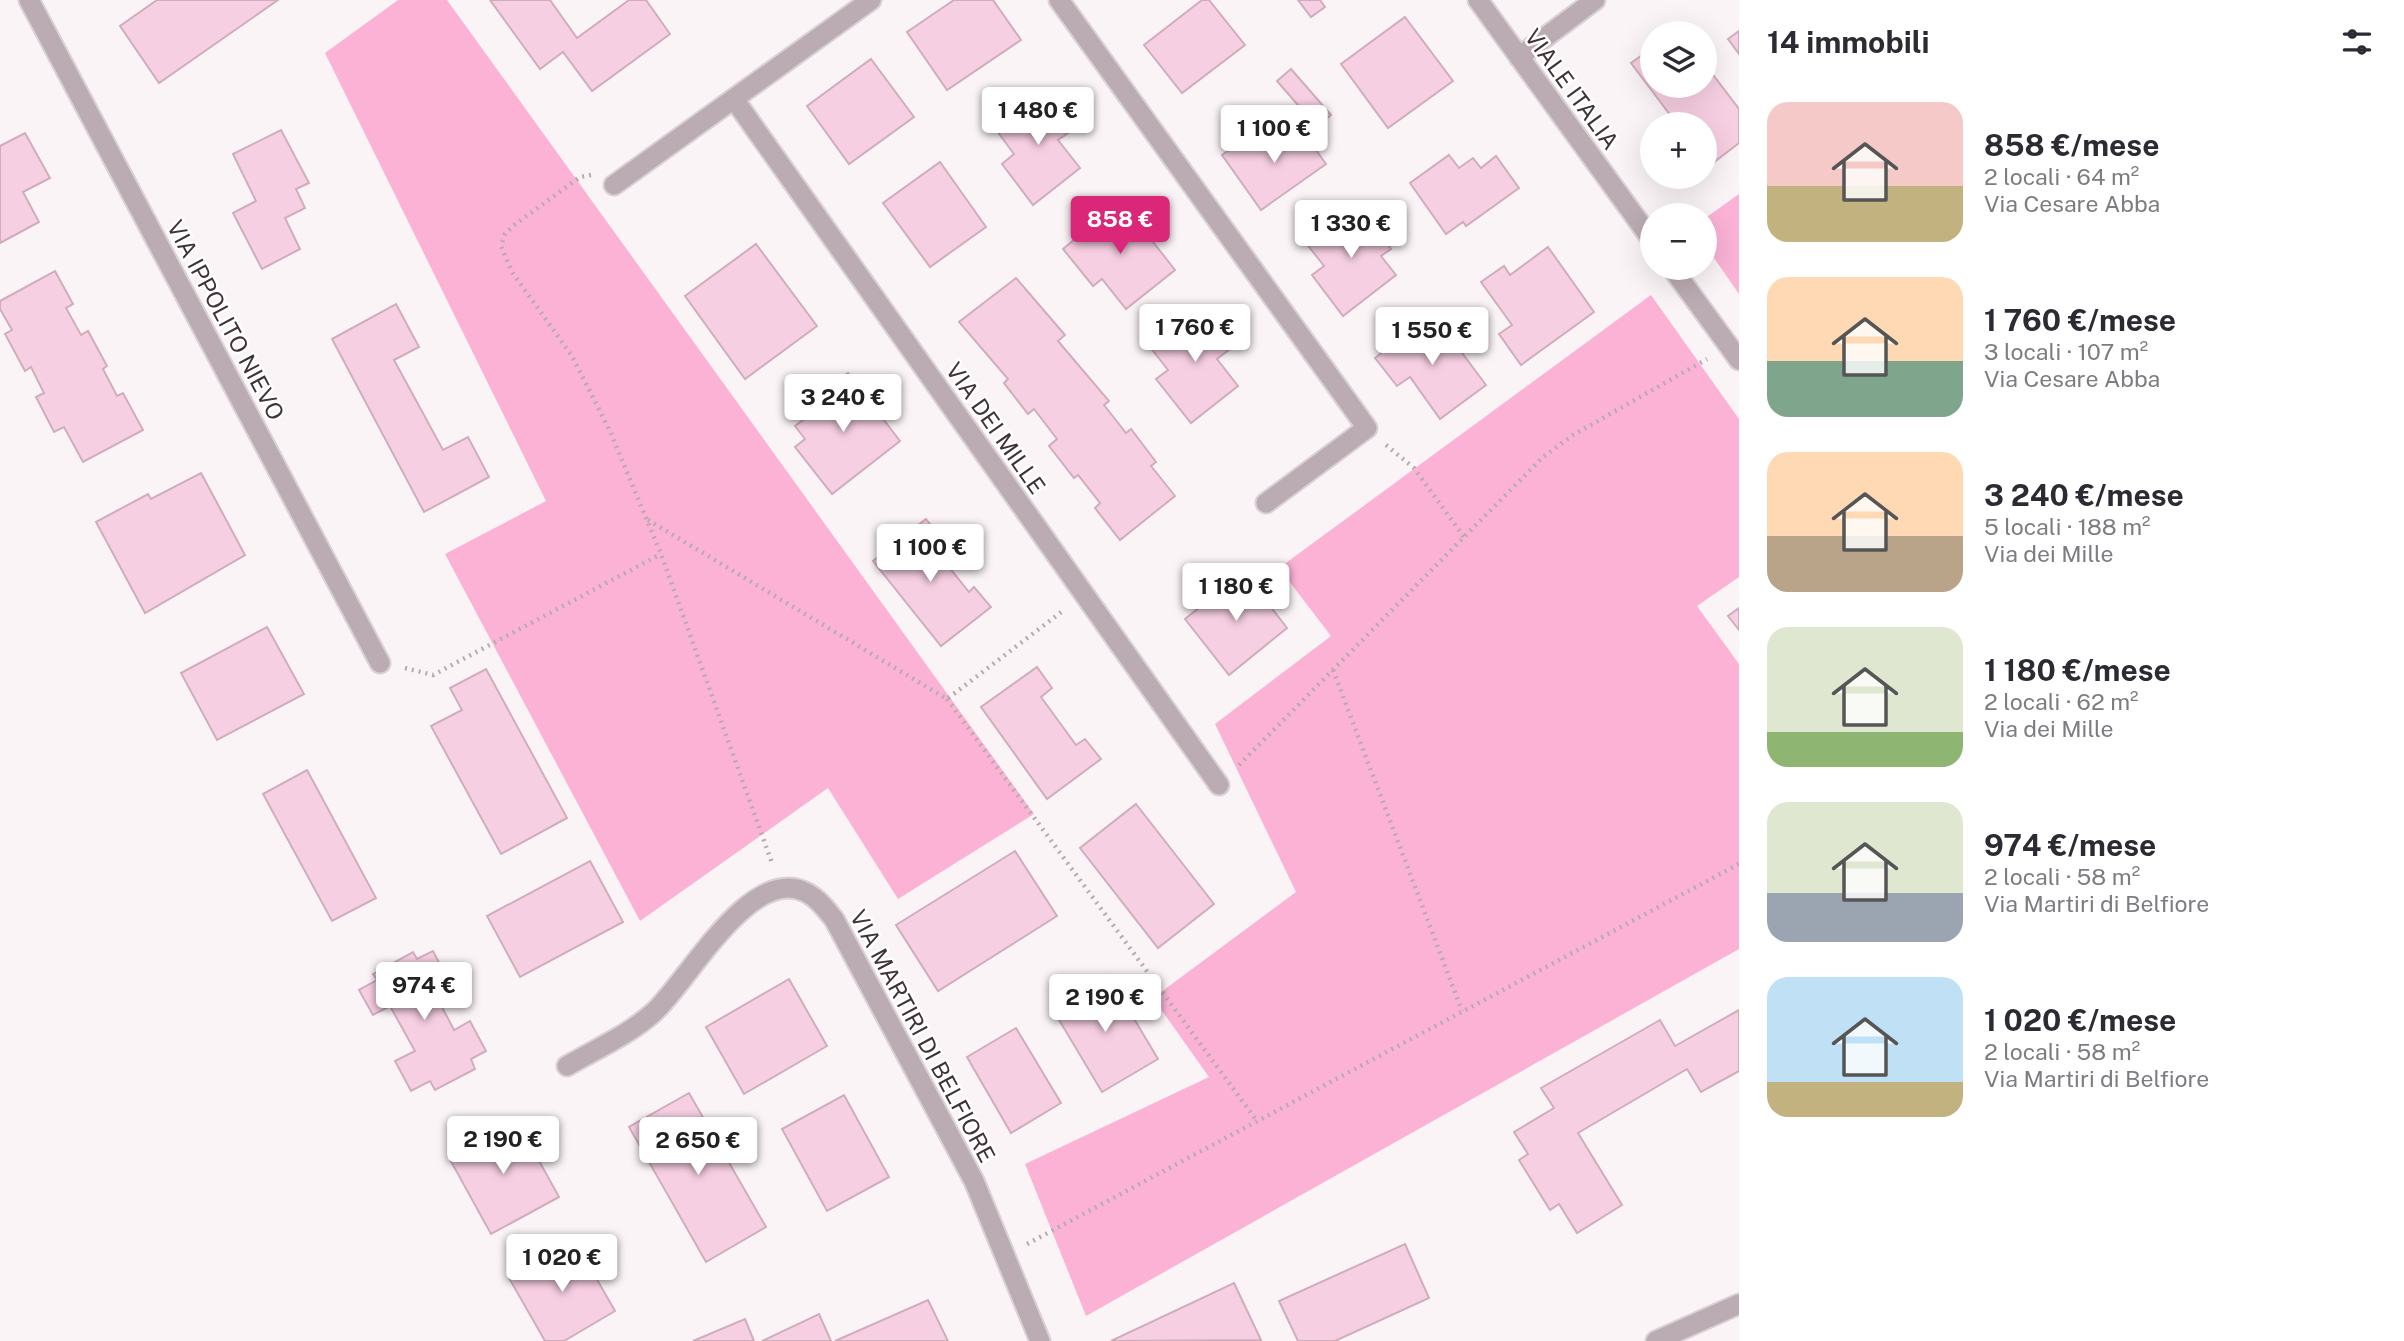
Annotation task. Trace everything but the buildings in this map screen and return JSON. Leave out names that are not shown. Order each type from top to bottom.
[{"type":"street","name":"VIA IPPOLITO NIEVO","points":[[29,0],[380,663]]},
{"type":"street","points":[[614,185],[871,0]]},
{"type":"street","points":[[1059,0],[1367,428],[1266,503]]},
{"type":"street","name":"VIALE ITALIA","points":[[1478,0],[1640,224]]},
{"type":"street","points":[[1518,57],[1595,0]]},
{"type":"street","name":"VIA DEI MILLE","points":[[734,99],[1219,785]]},
{"type":"street","points":[[1681,280],[1734,354]]},
{"type":"street","points":[[567,1066],[632,1029],[654,1013],[730,921],[754,902],[781,888]]},
{"type":"street","name":"VIA MARTIRI DI BELFIORE","points":[[781,888],[802,890],[817,899],[834,919],[974,1181],[1040,1341]]},
{"type":"street","points":[[1656,1341],[1739,1304]]},
{"type":"path","points":[[614,185],[589,174],[580,177],[513,226],[505,234],[501,246],[512,272],[572,356],[610,431],[647,519],[781,888]]},
{"type":"path","points":[[1219,785],[1557,445],[1734,354]]},
{"type":"path","points":[[1367,428],[1414,468],[1464,537]]},
{"type":"path","points":[[647,519],[947,699],[1257,1121]]},
{"type":"path","points":[[380,663],[433,675],[660,554]]},
{"type":"path","points":[[947,699],[1084,595]]},
{"type":"path","points":[[1333,670],[1462,1011]]},
{"type":"path","points":[[1005,1256],[1739,864]]},
{"type":"shaded area","points":[[398,0],[447,0],[1034,814],[898,899],[828,788],[640,921],[445,554],[546,501],[325,53]]},
{"type":"shaded area","points":[[1739,194],[1739,294],[1717,262],[1717,210]]},
{"type":"shaded area","points":[[1651,295],[1739,419],[1739,577],[1697,606],[1739,664],[1739,949],[1086,1316],[1025,1164],[1209,1077],[1153,998],[1296,892],[1215,724],[1331,636],[1279,568]]}]
